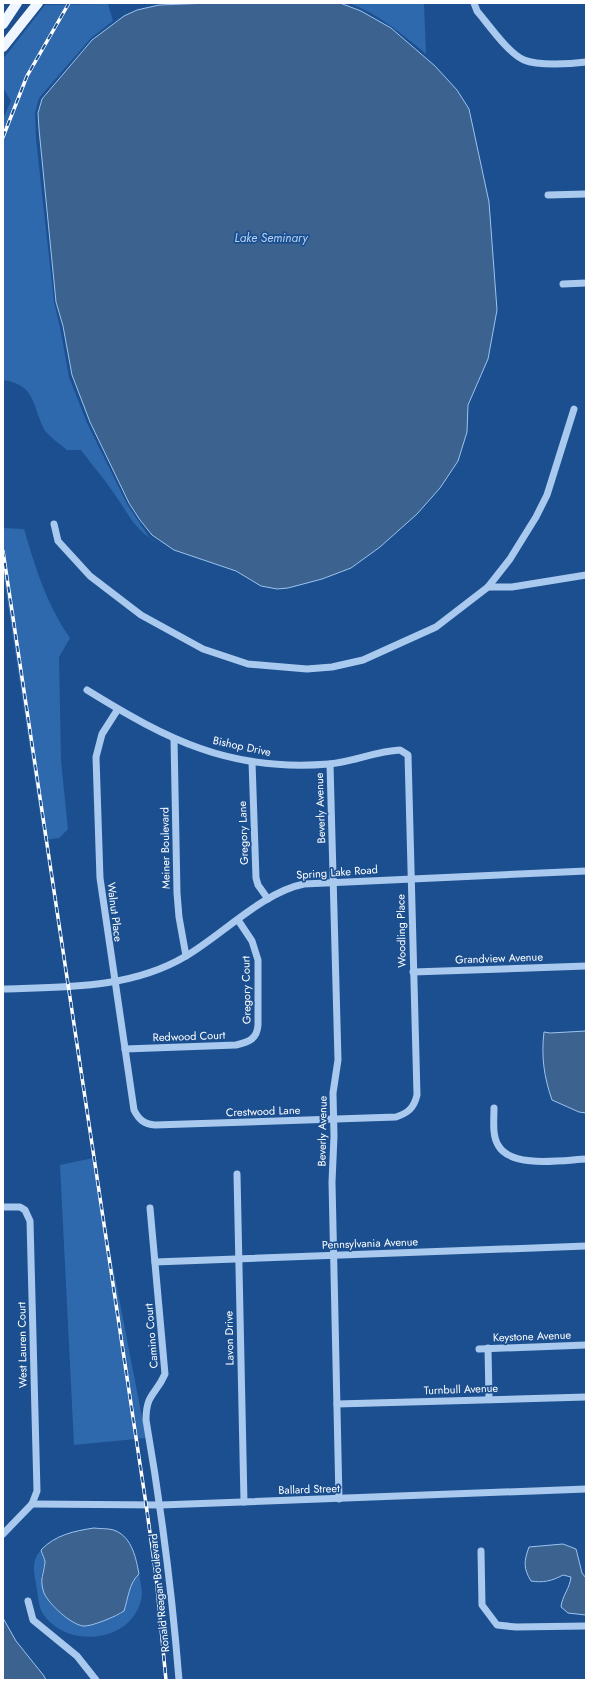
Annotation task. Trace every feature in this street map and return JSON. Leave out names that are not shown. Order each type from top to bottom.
[{"type":"main road","points":[[3,24],[17,3]]},
{"type":"main road","points":[[3,47],[38,3]]},
{"type":"street","points":[[474,3],[478,11],[515,54],[525,60],[540,63],[586,62]]},
{"type":"street","points":[[548,195],[586,194]]},
{"type":"street","points":[[563,284],[586,283]]},
{"type":"street","points":[[54,524],[58,541],[90,576],[141,615],[203,649],[248,664],[307,669],[332,667],[362,660],[436,627],[488,587],[510,559],[536,517],[547,495],[574,409]]},
{"type":"street","points":[[488,587],[512,587],[586,575]]},
{"type":"street","name":"Bishop Drive","points":[[87,690],[148,727],[174,739],[218,755],[252,762],[301,765],[330,764],[356,760],[395,750],[405,752]]},
{"type":"street","name":"Walnut Place","points":[[118,709],[102,734],[96,757],[100,878],[134,1110],[140,1120]]},
{"type":"street","name":"Meiner Boulevard","points":[[174,739],[177,893],[179,917],[186,956]]},
{"type":"street","name":"Woodling Place","points":[[405,752],[409,761],[417,1096],[415,1104],[411,1110]]},
{"type":"street","name":"Gregory Lane","points":[[252,762],[255,872],[258,885],[268,899]]},
{"type":"street","name":"Beverly Avenue","points":[[330,764],[338,1060],[334,1093],[332,1182],[339,1499]]},
{"type":"street","name":"Spring Lake Road","points":[[3,989],[68,987],[114,981],[155,972],[186,956],[268,899],[284,889],[293,886],[308,883],[586,871]]},
{"type":"street","name":"Gregory Court","points":[[238,920],[252,941],[258,960],[258,1025],[257,1033],[253,1039]]},
{"type":"street","name":"Grandview Avenue","points":[[413,972],[586,966]]},
{"type":"street","name":"Redwood Court","points":[[125,1049],[236,1045],[253,1039]]},
{"type":"street","points":[[494,1108],[495,1136],[498,1145],[504,1152],[514,1158],[525,1161],[586,1159]]},
{"type":"street","name":"Crestwood Lane","points":[[140,1120],[146,1124],[155,1125],[334,1120],[396,1117],[411,1110]]},
{"type":"street","name":"Lavon Drive","points":[[237,1174],[244,1502]]},
{"type":"street","name":"West Lauren Court","points":[[3,1207],[20,1207],[25,1210],[30,1221],[37,1491],[32,1504]]},
{"type":"street","name":"Camino Court","points":[[150,1208],[165,1374],[161,1383],[149,1398],[146,1406],[146,1420],[161,1504]]},
{"type":"street","name":"Pennsylvania Avenue","points":[[155,1262],[586,1246]]},
{"type":"street","name":"Keystone Avenue","points":[[479,1349],[586,1345]]},
{"type":"street","points":[[488,1348],[489,1399]]},
{"type":"street","name":"Turnbull Avenue","points":[[337,1404],[586,1396]]},
{"type":"street","name":"Ballard Street","points":[[32,1504],[161,1504],[244,1502],[586,1489]]},
{"type":"street","points":[[3,1534],[32,1504]]},
{"type":"street","name":"Ronald Reagan Boulevard","points":[[161,1504],[173,1606],[179,1680]]},
{"type":"street","points":[[481,1551],[482,1605],[497,1625],[516,1627],[586,1626]]},
{"type":"street","points":[[28,1601],[33,1620],[45,1631],[62,1642],[77,1656],[96,1680]]},
{"type":"shaded area","points":[[349,3],[424,3],[426,54],[380,19]]},
{"type":"shaded area","points":[[108,4],[113,21],[91,38],[39,98],[35,113],[36,139],[54,302],[69,377],[87,423],[127,504],[149,537],[160,544],[151,539],[138,528],[109,486],[81,450],[67,450],[46,432],[27,391],[22,386],[3,380],[3,119],[11,101],[3,88],[3,59],[45,5]]},
{"type":"shaded area","points":[[3,528],[24,529],[42,585],[54,612],[70,638],[59,657],[61,761],[68,829],[59,838],[44,840],[3,572]]},
{"type":"shaded area","points":[[93,1158],[146,1438],[74,1445],[60,1165]]},
{"type":"shaded area","points":[[41,1550],[45,1561],[41,1576],[52,1605],[75,1624],[93,1625],[121,1614],[124,1610],[130,1587],[139,1574],[142,1595],[137,1611],[128,1623],[115,1631],[100,1636],[84,1637],[68,1633],[54,1626],[43,1614],[38,1600],[34,1562]]},
{"type":"water","name":"Lake Seminary","points":[[211,3],[340,3],[361,11],[391,28],[435,66],[457,90],[469,109],[489,202],[497,310],[488,359],[468,405],[467,432],[458,461],[440,488],[417,514],[380,547],[351,568],[322,579],[288,588],[277,589],[261,586],[236,571],[174,550],[152,535],[129,503],[90,422],[72,375],[63,326],[56,302],[39,129],[38,113],[42,99],[92,40],[124,16],[137,10],[159,5]]},
{"type":"water","points":[[586,1031],[586,1113],[579,1112],[552,1100],[545,1075],[543,1050],[544,1032]]},
{"type":"water","points":[[94,1528],[114,1530],[126,1538],[135,1555],[139,1574],[131,1586],[124,1611],[104,1621],[83,1626],[72,1622],[60,1613],[50,1603],[44,1593],[42,1580],[45,1559],[41,1550],[52,1541],[65,1534]]},
{"type":"water","points":[[563,1544],[576,1549],[582,1573],[586,1578],[586,1615],[568,1613],[561,1607],[571,1577],[563,1575],[547,1581],[535,1582],[531,1581],[527,1572],[525,1560],[529,1547]]},
{"type":"water","points":[[3,1618],[16,1641],[46,1680],[3,1680]]},
{"type":"railway","points":[[3,137],[27,76],[69,3]]},
{"type":"railway","points":[[3,551],[146,1504],[156,1576],[166,1680]]}]
